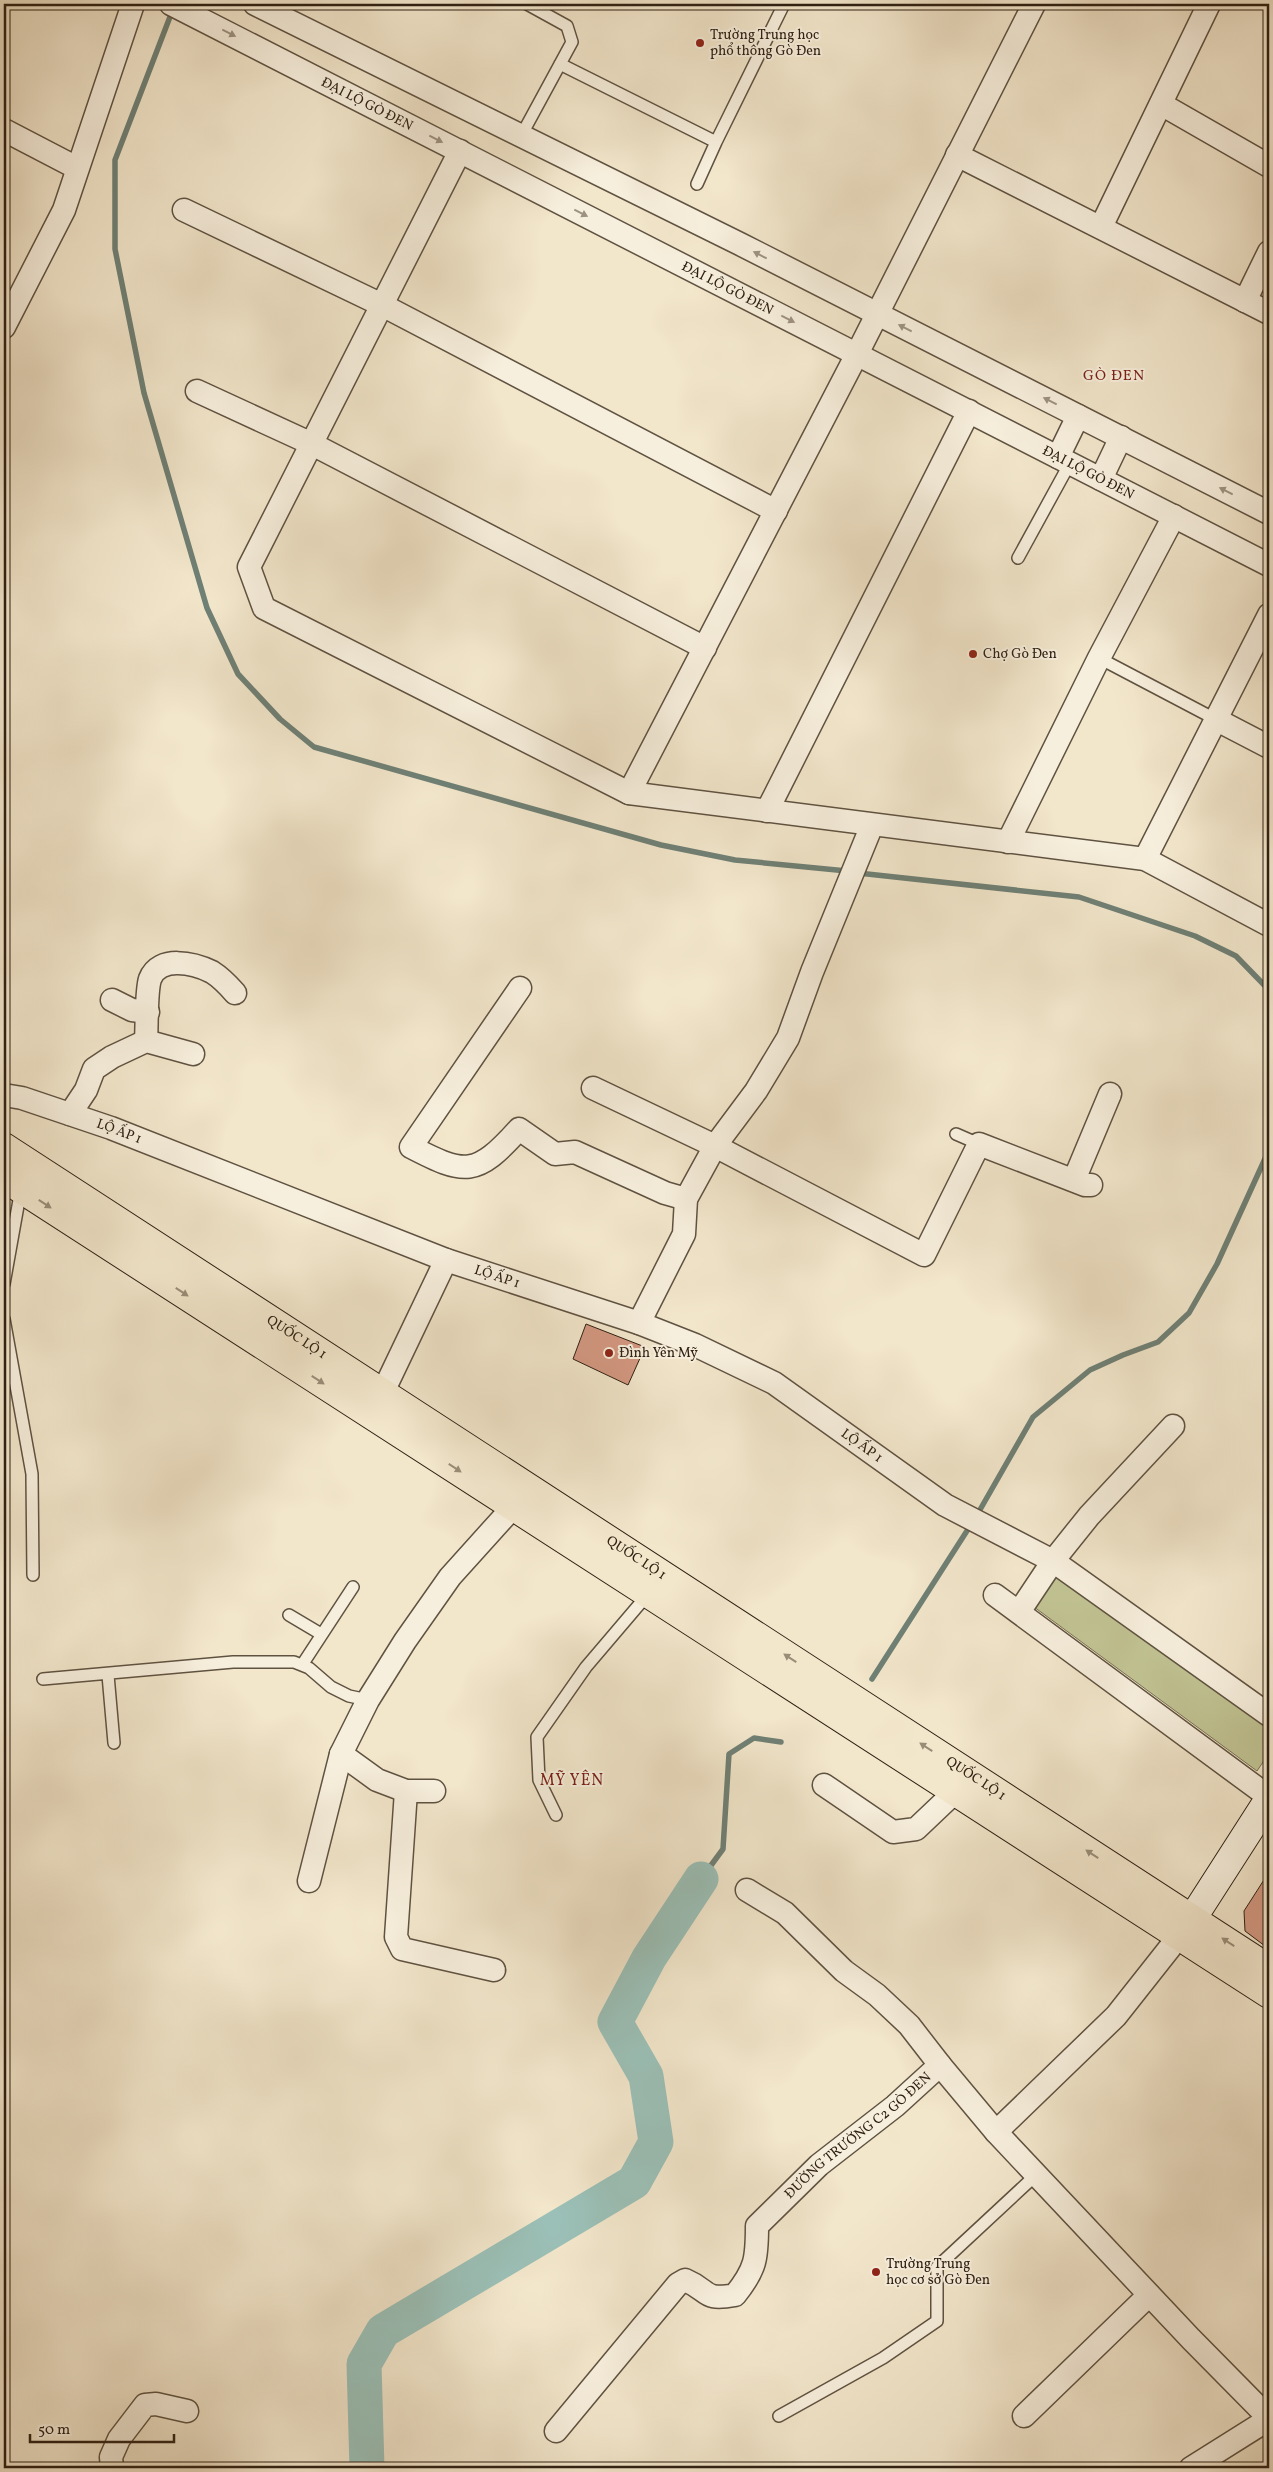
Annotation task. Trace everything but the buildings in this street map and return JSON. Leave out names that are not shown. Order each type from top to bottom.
[{"type":"highway","name":"QUỐC LỘ 1","points":[[4,1147],[382,1394],[1186,1927],[1269,1994]]},
{"type":"highway","name":"QUỐC LỘ 1","points":[[12,1183],[956,1791],[1186,1927],[1269,1969]]},
{"type":"main road","points":[[1186,1927],[1269,1798]]},
{"type":"street","points":[[5,319],[64,210],[133,4]]},
{"type":"street","points":[[255,4],[877,314],[1269,513]]},
{"type":"street","points":[[629,793],[857,354],[1034,4]]},
{"type":"street","points":[[1101,228],[1209,4]]},
{"type":"street","name":"ĐẠI LỘ GÒ ĐEN","points":[[178,7],[1269,565]]},
{"type":"street","points":[[1161,104],[1269,166]]},
{"type":"street","points":[[4,130],[77,168]]},
{"type":"street","points":[[460,151],[250,567],[264,608],[629,793],[1144,860],[1269,925]]},
{"type":"street","points":[[957,154],[1269,313]]},
{"type":"street","points":[[184,210],[382,306],[776,510]]},
{"type":"street","points":[[1245,301],[1269,252]]},
{"type":"street","points":[[197,391],[312,444],[705,648]]},
{"type":"street","points":[[767,811],[969,411]]},
{"type":"street","points":[[1064,460],[1078,416]]},
{"type":"street","points":[[1101,479],[1121,437]]},
{"type":"street","points":[[1008,842],[1099,658],[1174,516]]},
{"type":"street","points":[[1144,860],[1218,720],[1269,615]]},
{"type":"street","points":[[1218,720],[1269,747]]},
{"type":"street","points":[[639,1323],[684,1234],[686,1199],[715,1146],[756,1091],[788,1038],[812,972],[845,896],[872,825]]},
{"type":"street","points":[[146,1041],[150,980],[157,969],[168,964],[183,962],[211,972],[235,993]]},
{"type":"street","points":[[520,988],[411,1147],[444,1164],[468,1169],[480,1164],[519,1129],[555,1154],[575,1152],[665,1193],[686,1199]]},
{"type":"street","points":[[112,1000],[132,1010],[148,1012]]},
{"type":"street","points":[[70,1114],[86,1090],[94,1069],[112,1057],[146,1041],[193,1054]]},
{"type":"street","points":[[593,1088],[715,1146],[924,1255],[979,1144],[1082,1183],[1110,1094]]},
{"type":"street","name":"LỘ ẤP 1","points":[[4,1095],[22,1098],[70,1114],[446,1260],[639,1323],[695,1345],[774,1383],[945,1505],[1053,1561],[1269,1715]]},
{"type":"street","points":[[382,1394],[446,1260]]},
{"type":"street","points":[[1019,1612],[1053,1561],[1089,1516],[1173,1426]]},
{"type":"street","points":[[309,1881],[341,1754],[368,1700],[405,1641],[450,1576],[514,1506]]},
{"type":"street","points":[[995,1595],[1269,1798]]},
{"type":"street","points":[[341,1754],[377,1780],[406,1791],[434,1791]]},
{"type":"street","points":[[824,1785],[893,1832],[916,1829],[956,1791]]},
{"type":"street","points":[[406,1791],[396,1937],[402,1949],[494,1970]]},
{"type":"street","points":[[747,1890],[785,1913],[844,1971],[877,1995],[909,2025],[940,2064]]},
{"type":"street","points":[[996,2132],[1116,2016],[1186,1927]]},
{"type":"street","name":"ĐƯỜNG TRƯỜNG C2 GÒ ĐEN","points":[[556,2431],[678,2284],[685,2280],[696,2285],[706,2296],[719,2298],[735,2295],[746,2281],[757,2257],[757,2226],[819,2165],[895,2106],[940,2064],[996,2132],[1269,2419]]},
{"type":"street","points":[[1024,2416],[1149,2295]]},
{"type":"street","points":[[112,2468],[111,2457],[115,2448],[145,2405],[156,2404],[187,2411]]},
{"type":"street","points":[[1191,2468],[1269,2419]]},
{"type":"lane","points":[[521,136],[572,42],[567,26],[527,4]]},
{"type":"lane","points":[[697,184],[784,4]]},
{"type":"lane","points":[[560,64],[716,142]]},
{"type":"lane","points":[[1018,558],[1064,460]]},
{"type":"lane","points":[[1099,658],[1218,720]]},
{"type":"lane","points":[[956,1134],[979,1144]]},
{"type":"lane","points":[[4,1284],[12,1183]]},
{"type":"lane","points":[[4,1319],[32,1474],[34,1574]]},
{"type":"lane","points":[[302,1664],[320,1634],[353,1588]]},
{"type":"lane","points":[[556,1815],[539,1780],[537,1737],[586,1667],[649,1593]]},
{"type":"lane","points":[[289,1615],[320,1634]]},
{"type":"lane","points":[[43,1679],[108,1675],[233,1662],[294,1662],[302,1664],[331,1687],[349,1696],[368,1700]]},
{"type":"lane","points":[[108,1675],[114,1743]]},
{"type":"lane","points":[[779,2416],[883,2358],[937,2321],[937,2267],[1037,2174]]},
{"type":"green space","points":[[1051,1569],[1269,1720],[1269,1753],[1257,1771],[1030,1604]]},
{"type":"waterway","points":[[173,9],[115,160],[115,249],[144,393],[207,608],[238,674],[280,719],[314,747],[661,845],[735,860],[847,871]]},
{"type":"waterway","points":[[858,873],[1079,897],[1195,936],[1236,956],[1269,990]]},
{"type":"waterway","points":[[977,1515],[1033,1417],[1090,1370],[1158,1342],[1189,1313],[1217,1264],[1269,1150]]},
{"type":"waterway","points":[[872,1679],[972,1523]]},
{"type":"waterway","points":[[701,1879],[723,1849],[729,1754],[754,1738],[781,1742]]},
{"type":"waterway","points":[[367,2468],[364,2364],[383,2331],[634,2182],[656,2142],[646,2076],[615,2022],[649,1958],[701,1879]]},
{"type":"place","name":"Trường Trung học phổ thông Gò Đen","points":[[700,43]]},
{"type":"place","name":"Chợ Gò Đen","points":[[973,654]]},
{"type":"place","name":"Đình Yên Mỹ","points":[[609,1353]]},
{"type":"place","name":"Trường Trung học cơ sở Gò Đen","points":[[876,2272]]},
{"type":"district","name":"GÒ ĐEN","points":[[1114,376]]},
{"type":"district","name":"MỸ YÊN","points":[[572,1781]]}]
